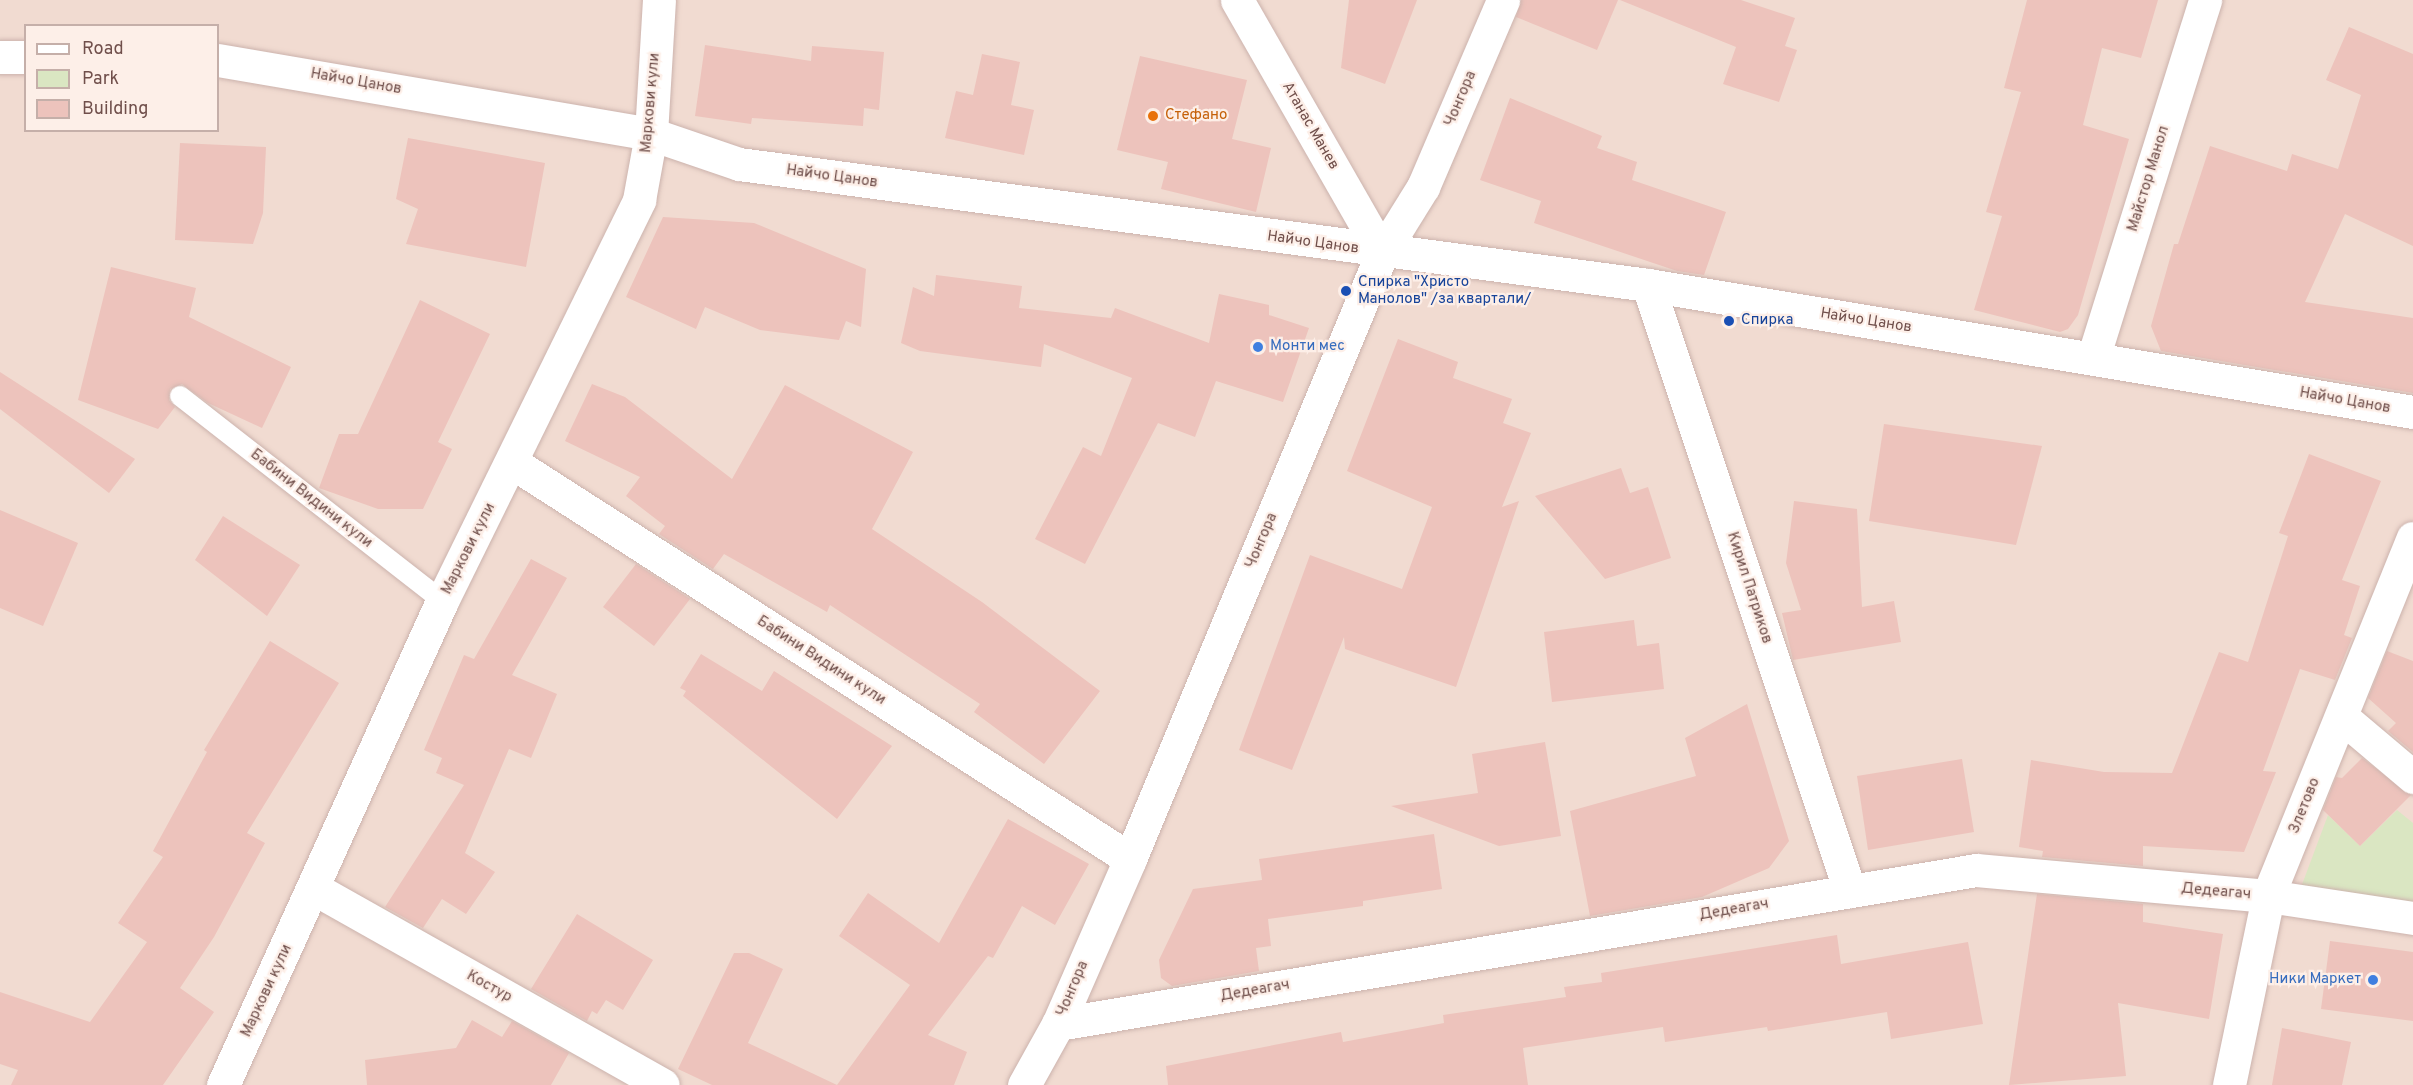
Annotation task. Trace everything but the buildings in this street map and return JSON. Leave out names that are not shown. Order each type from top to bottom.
[{"type":"street","name":"Маркови кули","points":[[223,1085],[315,889],[442,601],[513,463],[639,200],[651,134],[659,0]]},
{"type":"street","name":"Атанас Манев","points":[[1237,0],[1382,253]]},
{"type":"street","name":"Чонгора","points":[[1024,1085],[1058,1024],[1130,859],[1382,253],[1423,187],[1503,0]]},
{"type":"street","name":"Майстор Манол","points":[[2092,358],[2205,0]]},
{"type":"street","points":[[0,57],[24,57]]},
{"type":"street","name":"Найчо Цанов","points":[[219,60],[651,134],[739,164],[1382,253],[1648,285],[2413,412]]},
{"type":"street","name":"Кирил Патриков","points":[[1648,285],[1850,891]]},
{"type":"street","name":"Бабини Видини кули","points":[[513,463],[1130,859]]},
{"type":"street","name":"Злетово","points":[[2229,1085],[2268,896],[2413,538]]},
{"type":"street","points":[[2342,717],[2413,777]]},
{"type":"street","name":"Дедеагач","points":[[1058,1024],[1976,870],[2268,896],[2413,918]]},
{"type":"street","name":"Костур","points":[[315,889],[663,1085]]},
{"type":"lane","name":"Бабини Видини кули","points":[[180,396],[442,601]]},
{"type":"shaded area","points":[[0,0],[2413,0],[2413,1085],[0,1085]]},
{"type":"green space","points":[[2397,810],[2413,823],[2413,910],[2300,890],[2328,815],[2360,846]]},
{"type":"place","name":"Стефано","points":[[1153,116]]},
{"type":"place","name":"Спирка \"Христо Манолов\" /за квартали/","points":[[1346,291]]},
{"type":"place","name":"Спирка","points":[[1729,321]]},
{"type":"place","name":"Монти мес","points":[[1258,347]]},
{"type":"place","name":"Ники Маркет","points":[[2373,980]]}]
